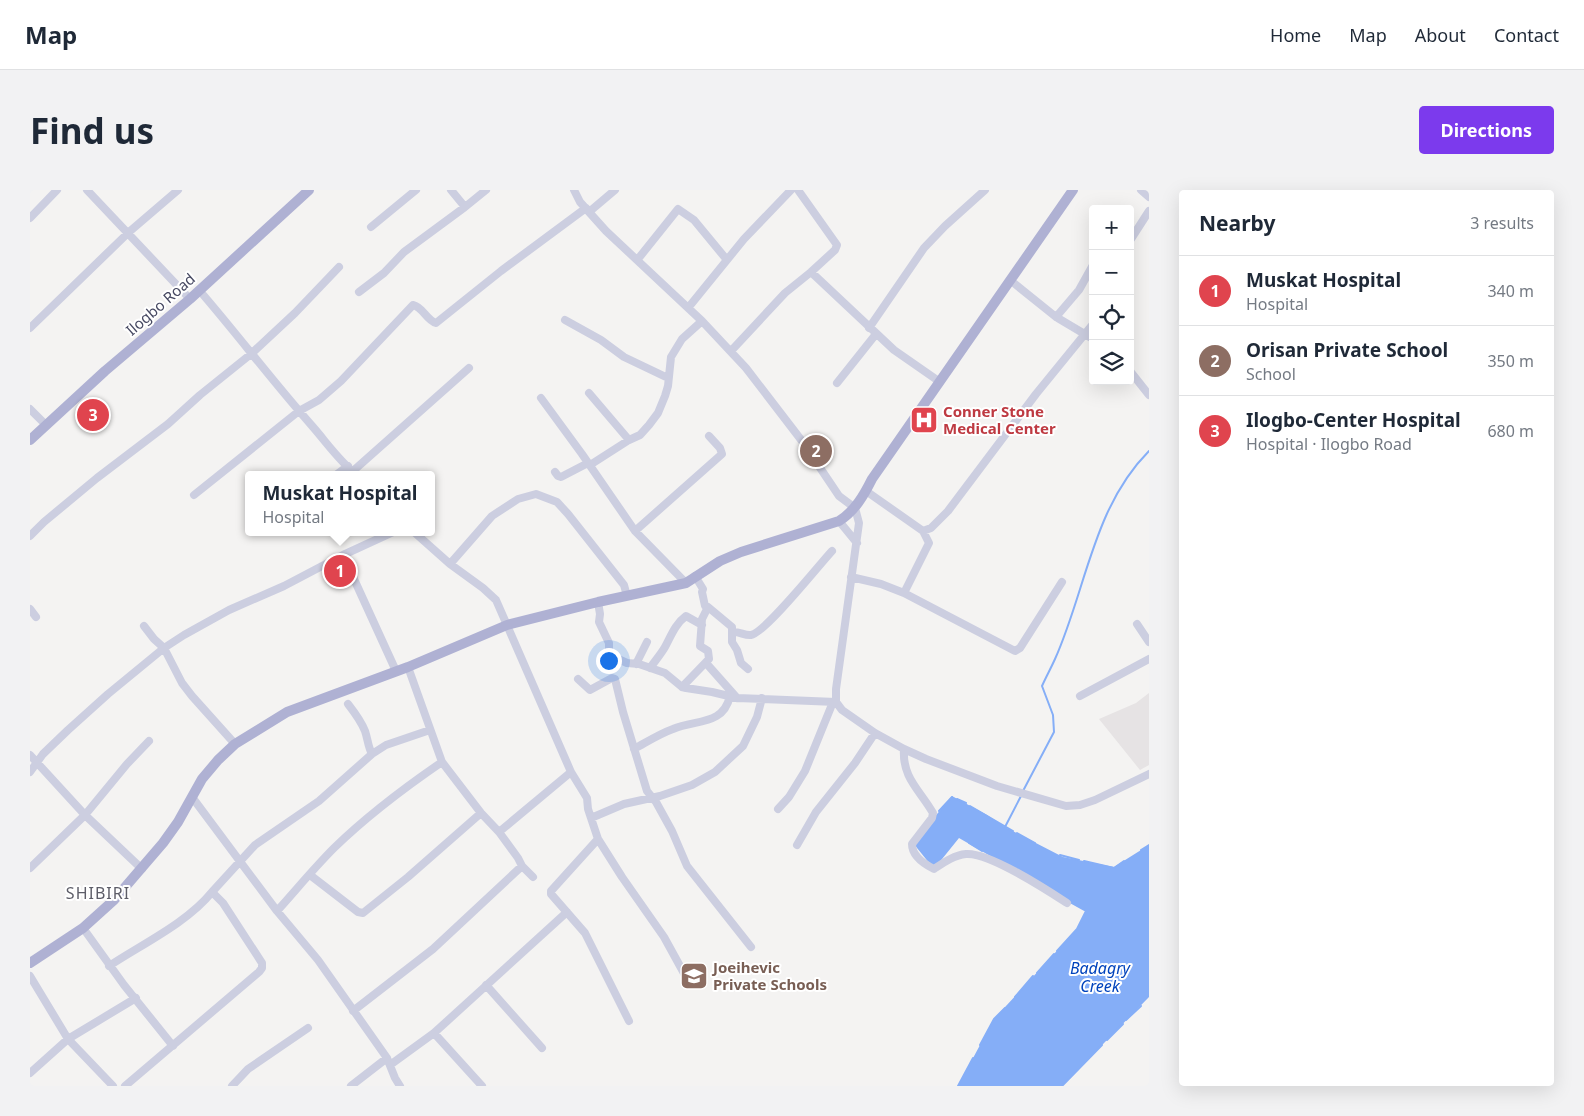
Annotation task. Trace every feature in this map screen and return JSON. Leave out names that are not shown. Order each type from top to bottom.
[{"type":"main road","name":"Ilogbo Road","points":[[30,440],[105,371],[190,299],[309,190]]},
{"type":"main road","points":[[30,963],[83,928],[114,900],[168,836],[202,780],[218,760],[235,744],[287,712],[408,667],[507,625],[598,602],[686,584],[695,576],[741,552],[839,521],[855,508],[872,479],[1073,190]]},
{"type":"street","points":[[30,218],[57,190]]},
{"type":"street","points":[[87,190],[129,232],[190,299]]},
{"type":"street","points":[[30,328],[129,232],[178,190]]},
{"type":"street","points":[[371,227],[416,190]]},
{"type":"street","points":[[451,190],[465,207]]},
{"type":"street","points":[[359,292],[384,273],[404,252],[486,190]]},
{"type":"street","points":[[574,190],[609,234],[638,259],[731,351],[802,441],[838,496],[855,508],[859,523],[857,544],[834,702],[805,771],[789,797],[778,809]]},
{"type":"street","points":[[194,494],[299,412],[319,400],[341,381],[413,305],[418,306],[432,322],[436,323],[500,271],[615,190]]},
{"type":"street","points":[[688,308],[791,190]]},
{"type":"street","points":[[731,351],[785,293],[811,272],[837,246],[798,190]]},
{"type":"street","points":[[869,328],[924,248],[985,190]]},
{"type":"street","points":[[1141,190],[1149,197]]},
{"type":"street","points":[[638,259],[678,209],[694,220],[728,260]]},
{"type":"street","points":[[1134,234],[1149,211]]},
{"type":"street","points":[[30,536],[82,490],[168,424],[200,395],[251,354],[340,267]]},
{"type":"street","points":[[811,272],[894,350],[940,382]]},
{"type":"street","points":[[1056,317],[1079,290],[1089,272]]},
{"type":"street","points":[[1010,280],[1056,317],[1089,336]]},
{"type":"street","points":[[199,290],[239,336],[251,354],[299,412],[353,471],[469,368]]},
{"type":"street","points":[[565,320],[601,340],[624,357],[668,378]]},
{"type":"street","points":[[555,472],[558,476],[562,477],[640,435],[658,413],[668,386],[671,357],[682,339],[702,321]]},
{"type":"street","points":[[923,531],[931,528],[948,511],[1036,394],[1089,329]]},
{"type":"street","points":[[837,383],[876,334]]},
{"type":"street","points":[[1134,376],[1149,395]]},
{"type":"street","points":[[589,393],[629,440]]},
{"type":"street","points":[[541,398],[635,531],[686,584]]},
{"type":"street","points":[[30,409],[46,425]]},
{"type":"street","points":[[635,531],[722,454],[720,448],[709,436]]},
{"type":"street","points":[[866,491],[923,531],[929,543],[904,593]]},
{"type":"street","points":[[450,564],[492,516],[518,499],[536,494],[557,502],[568,514],[624,586],[627,596]]},
{"type":"street","points":[[839,521],[857,544]]},
{"type":"street","points":[[30,772],[43,754],[94,706],[164,648],[229,610],[284,586],[383,536]]},
{"type":"street","points":[[418,536],[450,564],[468,576],[496,600],[571,772],[586,798],[598,839],[664,937],[686,977]]},
{"type":"street","points":[[732,632],[748,636],[753,635],[769,623],[832,551]]},
{"type":"street","points":[[343,555],[396,671]]},
{"type":"street","points":[[695,576],[703,589],[705,606],[732,627],[732,642],[738,650],[740,663],[748,669]]},
{"type":"street","points":[[851,577],[881,584],[904,593],[1015,652],[1020,648],[1062,582]]},
{"type":"street","points":[[598,602],[599,622],[609,643],[609,652],[616,658],[664,673],[682,687],[734,697],[834,702],[847,714],[875,733],[904,749],[997,786],[1066,806],[1080,805],[1095,800],[1149,774]]},
{"type":"street","points":[[682,687],[709,659],[708,651],[700,646],[702,619],[708,608]]},
{"type":"street","points":[[30,609],[36,617]]},
{"type":"street","points":[[650,668],[664,649],[670,634],[683,618],[686,616],[702,625]]},
{"type":"street","points":[[1137,624],[1149,642]]},
{"type":"street","points":[[144,626],[164,648],[182,683],[192,696],[235,744]]},
{"type":"street","points":[[636,664],[647,642]]},
{"type":"street","points":[[1080,696],[1149,659]]},
{"type":"street","points":[[706,663],[734,697]]},
{"type":"street","points":[[408,667],[442,762],[481,813],[499,832],[522,866],[533,877]]},
{"type":"street","points":[[578,679],[590,690],[612,678],[615,679],[643,781],[651,797],[656,802],[672,831],[687,866],[751,947]]},
{"type":"street","points":[[634,749],[674,728],[715,718],[723,712],[734,697]]},
{"type":"street","points":[[591,818],[624,804],[692,785],[716,772],[743,746],[757,717],[762,698]]},
{"type":"street","points":[[348,704],[358,716],[363,726],[368,747],[372,754]]},
{"type":"street","points":[[109,966],[168,929],[206,900],[255,845],[319,801],[372,754],[386,745],[430,730]]},
{"type":"street","points":[[797,845],[816,812],[855,763],[875,733]]},
{"type":"street","points":[[30,868],[85,814],[149,741]]},
{"type":"street","points":[[904,749],[903,760],[905,769],[933,813],[932,818],[912,844],[913,852],[921,861],[934,869],[963,854],[973,854],[1021,874],[1067,903]]},
{"type":"street","points":[[30,755],[85,814],[142,869]]},
{"type":"street","points":[[277,911],[334,849],[361,824],[397,794],[442,762]]},
{"type":"street","points":[[499,832],[571,772]]},
{"type":"street","points":[[192,797],[277,911],[318,960],[388,1062],[400,1086]]},
{"type":"street","points":[[310,875],[358,912],[363,913],[408,877],[481,813]]},
{"type":"street","points":[[598,839],[551,890],[552,897],[586,933],[629,1021]]},
{"type":"street","points":[[353,1011],[433,950],[522,866]]},
{"type":"street","points":[[125,1086],[262,968],[262,963],[223,903],[212,892]]},
{"type":"street","points":[[351,1086],[434,1033],[567,912]]},
{"type":"street","points":[[83,928],[109,966],[173,1046]]},
{"type":"street","points":[[30,976],[68,1039],[113,1086]]},
{"type":"street","points":[[486,985],[542,1048]]},
{"type":"street","points":[[30,1073],[68,1039],[136,998]]},
{"type":"street","points":[[232,1086],[248,1069],[308,1028]]},
{"type":"street","points":[[434,1033],[482,1086]]},
{"type":"shaded area","points":[[89,399],[109,423],[97,431],[78,408]]},
{"type":"shaded area","points":[[1149,693],[1149,765],[1140,770],[1099,719],[1136,703]]},
{"type":"water","name":"Badagry Creek","points":[[952,796],[1005,827],[1063,857],[1114,867],[1149,845],[1149,997],[1062,1086],[958,1086],[994,1019],[1077,929],[1086,911],[959,838],[934,869],[913,843]]},
{"type":"waterway","points":[[1023,791],[1054,732],[1053,715],[1042,686],[1066,633],[1103,523],[1115,497],[1130,473],[1149,451]]},
{"type":"waterway","points":[[1005,827],[1021,796]]},
{"type":"waterway","points":[[939,811],[952,797]]},
{"type":"waterway","points":[[957,799],[966,803]]},
{"type":"waterway","points":[[970,806],[1013,831]]},
{"type":"waterway","points":[[1017,833],[1035,843]]},
{"type":"waterway","points":[[969,843],[982,851]]},
{"type":"waterway","points":[[1141,850],[1149,845]]},
{"type":"waterway","points":[[1060,855],[1079,860]]},
{"type":"waterway","points":[[1084,861],[1114,868],[1124,861]]},
{"type":"waterway","points":[[1057,951],[1077,929],[1086,911],[1068,901]]},
{"type":"waterway","points":[[1037,973],[1054,954]]},
{"type":"waterway","points":[[1015,997],[1033,976]]},
{"type":"waterway","points":[[1126,1020],[1141,1006]]},
{"type":"waterway","points":[[980,1045],[994,1019],[1005,1008]]},
{"type":"waterway","points":[[1107,1040],[1123,1024]]},
{"type":"waterway","points":[[1062,1086],[1102,1045]]},
{"type":"waterway","points":[[958,1086],[973,1058]]},
{"type":"place","name":"Ilogbo-Center Hospital","points":[[93,415]]},
{"type":"place","name":"Conner Stone Medical Center","points":[[924,420]]},
{"type":"place","name":"Orisan Private School","points":[[816,451]]},
{"type":"place","name":"Muskat Hospital","points":[[340,571]]},
{"type":"place","name":"Joeihevic Private Schools","points":[[694,976]]},
{"type":"district","name":"SHIBIRI","points":[[98,893]]}]
